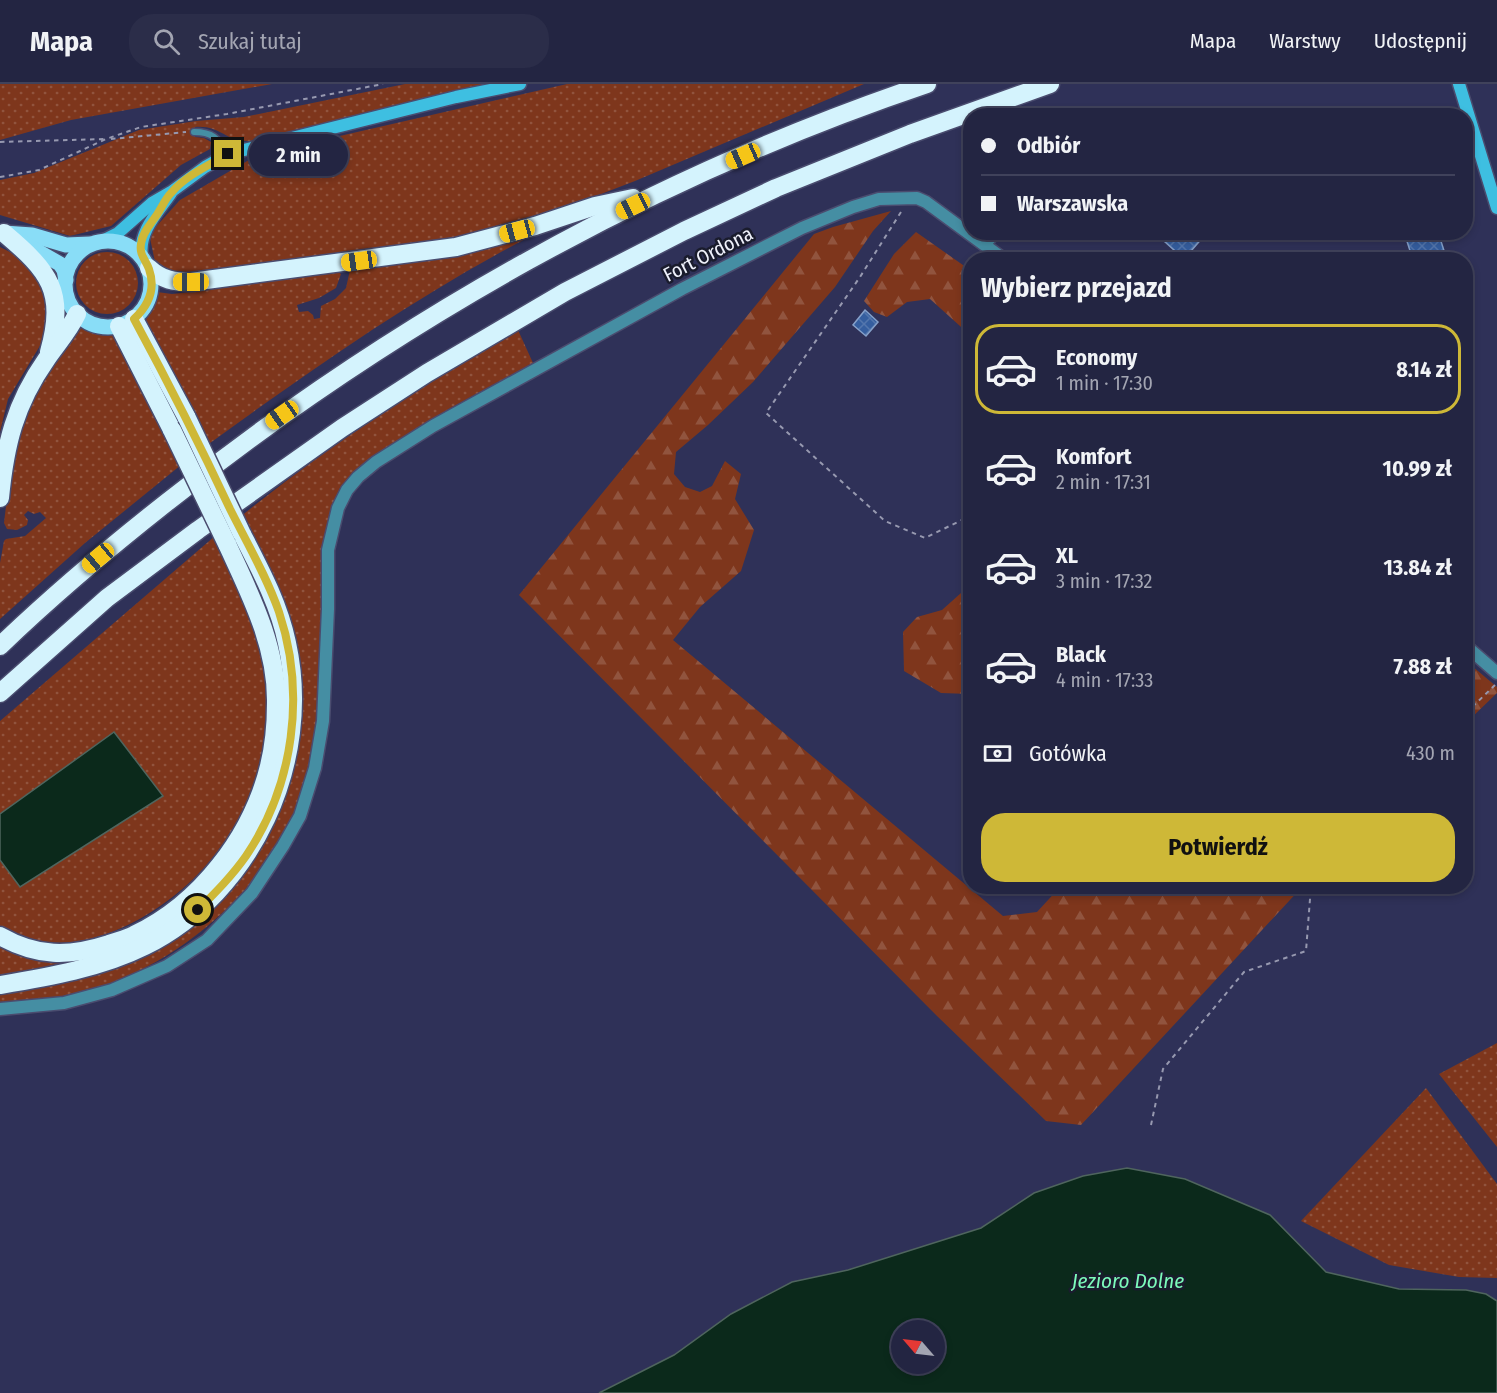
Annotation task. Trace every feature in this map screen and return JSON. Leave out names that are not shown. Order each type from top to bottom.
[{"type":"highway","points":[[0,646],[98,558],[221,460],[310,395],[397,337],[515,267],[664,191],[782,139],[927,84]]},
{"type":"highway","points":[[983,108],[1050,84]]},
{"type":"highway","points":[[0,693],[107,598],[198,530],[389,397],[565,291],[776,188],[963,115]]},
{"type":"highway","points":[[145,262],[159,278],[168,281],[191,282],[429,251],[480,241],[595,206],[664,191]]},
{"type":"highway","points":[[0,498],[7,441],[17,412],[46,359],[54,335],[57,303],[41,268],[2,232]]},
{"type":"highway","points":[[46,359],[60,343],[77,314]]},
{"type":"highway","points":[[0,936],[34,951],[62,954],[89,951],[135,935],[175,910],[197,890],[230,851],[261,793],[270,765],[276,701],[268,644],[235,539],[187,418],[127,322]]},
{"type":"highway","points":[[0,985],[106,962],[145,947],[186,922],[247,855],[270,814],[283,776],[292,731],[294,686],[287,644],[270,590],[235,539],[172,430],[127,322]]},
{"type":"main road","points":[[66,280],[67,271],[78,254],[118,233],[152,203],[228,154],[445,100],[520,84]]},
{"type":"main road","points":[[1459,84],[1466,108]]},
{"type":"main road","points":[[1473,130],[1497,208]]},
{"type":"main road","points":[[2,232],[60,264],[64,270],[68,298],[77,314],[86,321],[108,327],[127,322],[142,312],[151,293],[152,282],[141,242],[171,192]]},
{"type":"main road","points":[[2,232],[32,235],[75,246],[110,241],[128,245],[145,262]]},
{"type":"street","points":[[917,198],[963,228]]},
{"type":"street","name":"Fort Ordona","points":[[0,1009],[64,1003],[112,990],[167,966],[207,940],[252,893],[300,816],[315,768],[323,722],[328,550],[338,508],[347,490],[358,477],[376,462],[433,426],[682,289],[802,228],[879,199],[917,198]]},
{"type":"street","points":[[981,240],[996,252]]},
{"type":"street","points":[[1473,652],[1497,672]]},
{"type":"lane","points":[[194,132],[206,132],[214,136],[228,154]]},
{"type":"lane","points":[[988,245],[992,240]]},
{"type":"path","points":[[2,142],[106,139],[194,132]]},
{"type":"path","points":[[917,198],[898,215],[860,277],[766,413],[885,521],[925,538],[963,519]]},
{"type":"path","points":[[1473,706],[1497,683]]},
{"type":"path","points":[[1151,1125],[1163,1069],[1244,972],[1306,951],[1310,894]]},
{"type":"green space","points":[[0,84],[272,84],[71,120],[0,140]]},
{"type":"green space","points":[[405,84],[497,84],[250,141],[235,139],[211,128],[195,127],[195,137],[211,142],[210,149],[181,165],[111,226],[70,236],[0,215],[0,180],[34,173],[139,130],[196,121],[244,117]]},
{"type":"green space","points":[[567,84],[864,84],[635,181],[562,209],[456,240],[178,274],[169,272],[155,262],[150,238],[153,230],[180,200],[249,160],[283,149]]},
{"type":"green space","points":[[891,211],[873,231],[835,287],[753,382],[676,452],[674,474],[685,487],[700,492],[712,486],[725,461],[741,474],[735,499],[754,530],[741,571],[700,607],[673,640],[963,883],[963,894],[977,894],[1003,916],[1037,912],[1054,894],[1296,894],[1081,1125],[1046,1121],[937,1016],[519,595],[814,234]]},
{"type":"green space","points":[[916,232],[963,265],[963,329],[930,299],[907,302],[887,317],[874,312],[864,301],[894,254]]},
{"type":"green space","points":[[537,233],[451,281],[367,333],[206,446],[144,325],[157,292],[172,294],[191,292],[338,272],[341,274],[336,288],[319,298],[297,305],[299,312],[308,311],[314,319],[320,318],[321,306],[335,299],[346,288],[350,270],[423,259]]},
{"type":"green space","points":[[0,247],[32,266],[50,303],[44,339],[8,399],[0,432]]},
{"type":"green space","points":[[107,252],[129,261],[138,283],[129,305],[107,314],[85,305],[76,283],[85,261]]},
{"type":"green space","points":[[82,321],[105,329],[116,338],[181,465],[85,543],[0,619],[0,563],[4,541],[25,536],[46,518],[40,512],[34,514],[28,511],[24,515],[28,520],[27,525],[17,530],[7,529],[4,523],[12,455],[33,393]]},
{"type":"green space","points":[[518,330],[533,363],[447,410],[370,460],[333,508],[319,717],[315,740],[296,809],[282,839],[263,867],[218,917],[163,958],[133,974],[78,993],[0,1005],[0,992],[105,971],[147,954],[246,869],[276,817],[292,772],[300,705],[240,517],[307,466],[376,418]]},
{"type":"green space","points":[[215,536],[257,636],[268,700],[266,735],[259,769],[247,802],[231,832],[211,860],[187,885],[160,906],[130,924],[113,931],[81,941],[65,943],[33,939],[0,926],[0,721]]},
{"type":"green space","points":[[963,591],[963,694],[941,693],[904,671],[903,632],[917,617],[942,610]]},
{"type":"green space","points":[[1473,667],[1497,687],[1497,693],[1473,716]]},
{"type":"green space","points":[[0,946],[31,956],[86,960],[0,977]]},
{"type":"green space","points":[[1497,1043],[1497,1147],[1439,1074]]},
{"type":"green space","points":[[1426,1088],[1497,1184],[1497,1278],[1459,1277],[1389,1265],[1301,1221]]},
{"type":"water","points":[[114,732],[163,796],[20,887],[0,860],[0,814]]},
{"type":"water","name":"Jezioro Dolne","points":[[1127,1168],[1185,1179],[1270,1215],[1326,1272],[1399,1289],[1466,1290],[1486,1294],[1497,1301],[1497,1393],[599,1393],[674,1355],[731,1314],[792,1282],[848,1270],[981,1228],[1034,1193],[1083,1176]]},
{"type":"building","points":[[1163,240],[1201,240],[1190,252],[1176,252]]},
{"type":"building","points":[[1407,240],[1441,240],[1444,252],[1410,252]]},
{"type":"building","points":[[865,310],[878,322],[866,336],[853,325]]},
{"type":"route","points":[[198,910],[222,886],[247,855],[270,814],[283,776],[292,731],[294,686],[287,644],[270,590],[187,418],[134,319],[142,312],[151,293],[152,282],[149,268],[141,252],[141,242],[148,226],[171,192],[205,167],[228,154]]}]
